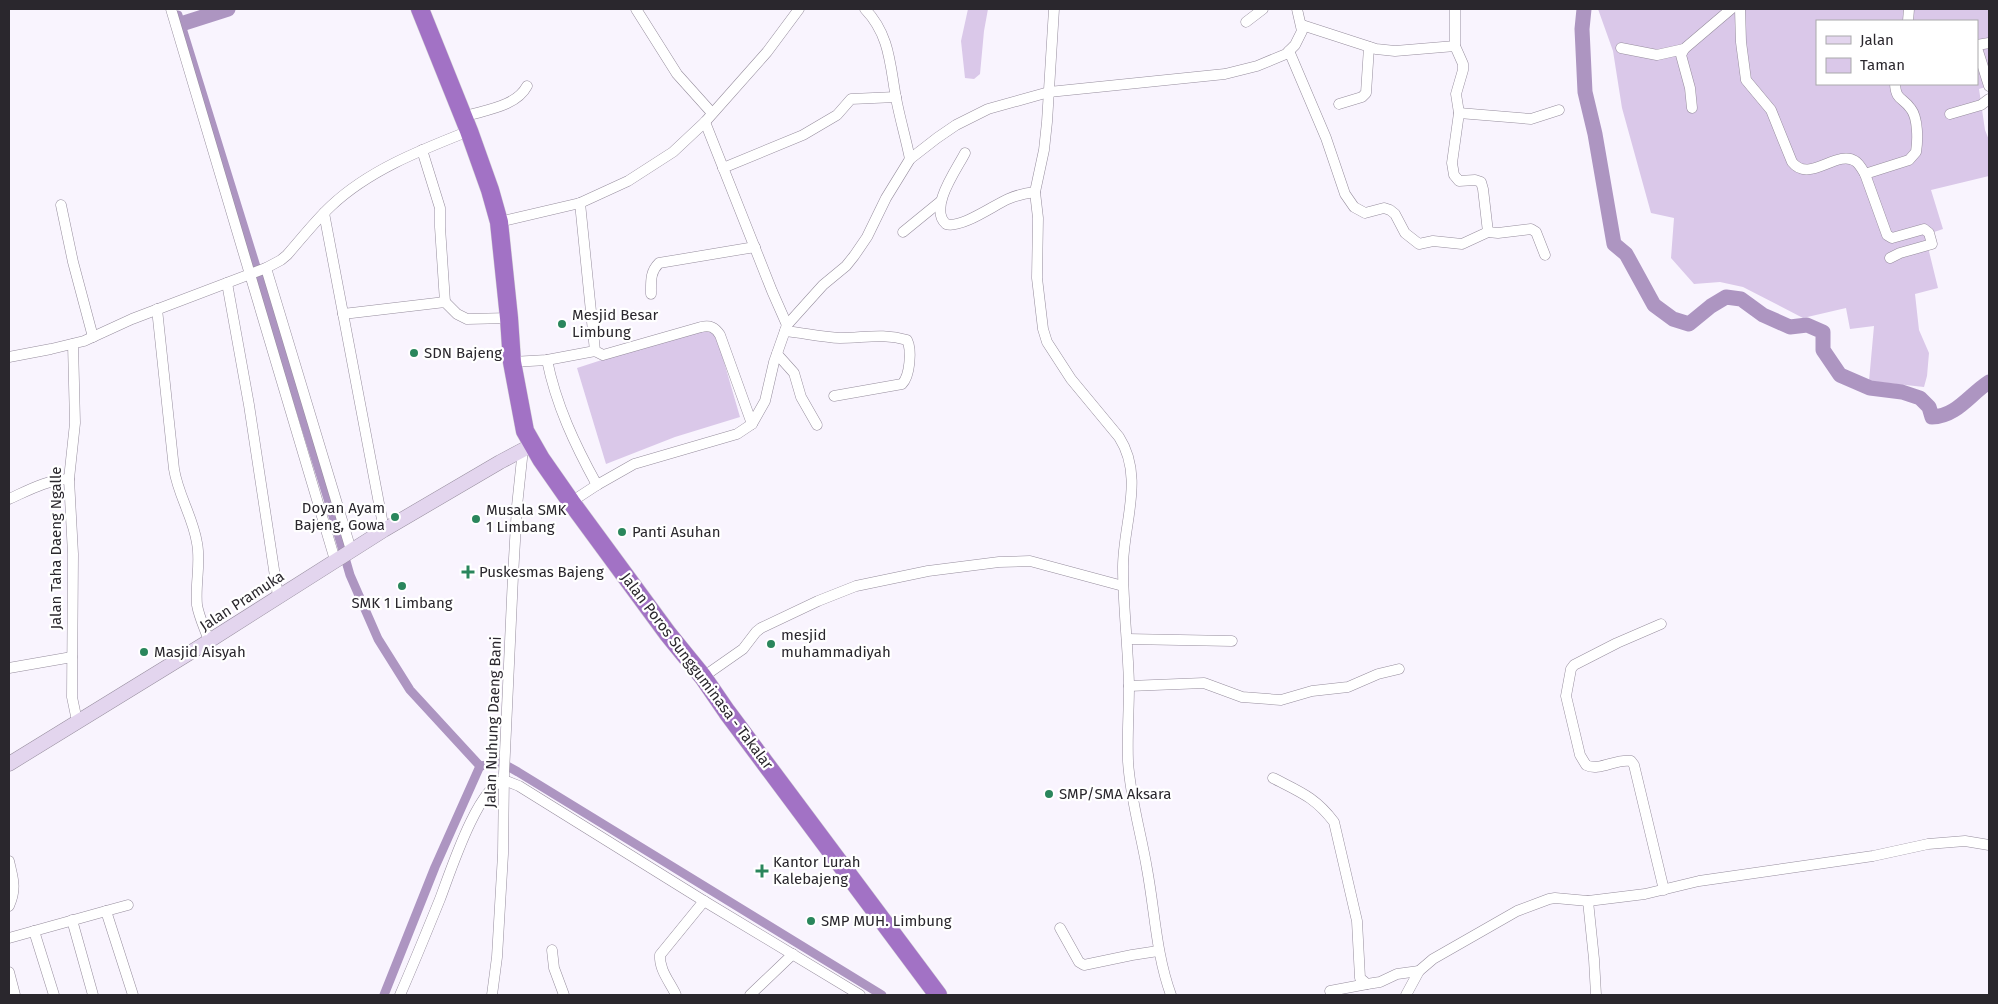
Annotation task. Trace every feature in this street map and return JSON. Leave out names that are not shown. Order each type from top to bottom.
[{"type":"highway","name":"Jalan Poros Sungguminasa - Takalar","points":[[420,9],[466,124],[490,190],[499,222],[510,318],[512,362],[527,447],[572,502],[668,634],[703,677],[732,720],[938,995]]},
{"type":"street","points":[[171,9],[258,270],[343,555]]},
{"type":"street","points":[[636,9],[677,74],[712,112]]},
{"type":"street","points":[[499,222],[580,203],[651,168],[673,152],[705,122],[771,48],[799,9]]},
{"type":"street","points":[[865,9],[879,26],[890,54],[896,97],[910,159]]},
{"type":"street","points":[[1054,9],[1044,150],[1036,192],[1038,278],[1045,336],[1071,379],[1125,447],[1132,476],[1124,550],[1123,586],[1129,686],[1127,730],[1129,772],[1155,918],[1158,951],[1172,995]]},
{"type":"street","points":[[1246,22],[1263,9]]},
{"type":"street","points":[[572,502],[634,464],[726,438],[737,434],[752,424],[765,401],[786,328],[823,286],[846,266],[854,256],[867,237],[886,198],[910,159],[937,138],[977,113],[997,105],[1049,92],[1225,74],[1264,64],[1289,51],[1300,37],[1302,25],[1298,9]]},
{"type":"street","points":[[1455,9],[1455,46],[1463,64],[1463,70],[1456,94],[1459,113],[1452,163],[1454,175],[1458,182],[1475,180],[1481,182],[1488,232]]},
{"type":"street","points":[[1692,108],[1690,88],[1681,55],[1684,50],[1731,9]]},
{"type":"street","points":[[1740,9],[1741,42],[1746,80],[1771,110],[1792,162],[1799,169],[1804,170],[1850,159],[1857,162],[1865,174],[1887,235],[1892,238],[1924,229],[1929,233],[1932,244],[1900,253],[1890,258]]},
{"type":"street","points":[[1302,25],[1368,46],[1395,51],[1455,46]]},
{"type":"street","points":[[1339,104],[1362,97],[1366,93],[1368,85],[1368,46]]},
{"type":"street","points":[[1621,48],[1657,55],[1684,50]]},
{"type":"street","points":[[1978,50],[1989,86]]},
{"type":"street","points":[[1289,51],[1326,138],[1345,194],[1354,207],[1365,213],[1384,208],[1390,210],[1395,214],[1405,234],[1419,244],[1433,241],[1462,244],[1488,232],[1498,233],[1531,229],[1536,232],[1545,255]]},
{"type":"street","points":[[1865,174],[1909,160],[1916,152],[1915,117],[1911,109],[1898,98],[1895,85]]},
{"type":"street","points":[[9,357],[73,344],[93,337],[157,309],[227,283],[281,260],[332,204],[380,171],[422,150],[466,124],[511,102],[527,86]]},
{"type":"street","points":[[723,168],[803,135],[837,115],[850,99],[896,97]]},
{"type":"street","points":[[1950,114],[1981,105],[1989,99]]},
{"type":"street","points":[[1459,113],[1531,119],[1559,110]]},
{"type":"street","points":[[705,122],[786,328]]},
{"type":"street","points":[[422,150],[440,208],[444,302],[457,314],[467,319],[510,318]]},
{"type":"street","points":[[903,232],[941,201],[965,153]]},
{"type":"street","points":[[941,201],[941,218],[943,222],[950,226],[980,215],[1012,197],[1036,192]]},
{"type":"street","points":[[580,203],[596,350]]},
{"type":"street","points":[[61,205],[73,262],[93,337]]},
{"type":"street","points":[[324,213],[384,530]]},
{"type":"street","points":[[651,294],[652,271],[659,263],[755,247]]},
{"type":"street","points":[[258,270],[343,555]]},
{"type":"street","points":[[227,283],[249,405],[278,596]]},
{"type":"street","points":[[343,314],[444,302]]},
{"type":"street","points":[[157,309],[174,469],[178,488],[197,540],[199,552],[198,613],[209,641]]},
{"type":"street","points":[[512,362],[547,360],[596,350],[603,355],[708,325],[713,327],[720,335],[752,424]]},
{"type":"street","points":[[786,328],[822,337],[842,338],[873,335],[907,340],[910,352],[906,379],[902,384],[834,396]]},
{"type":"street","name":"Jalan Taha Daeng Ngalle","points":[[73,344],[75,423],[69,479],[73,554],[72,697],[77,721]]},
{"type":"street","points":[[777,354],[794,373],[802,397],[817,425]]},
{"type":"street","points":[[547,360],[551,381],[566,423],[597,485]]},
{"type":"street","name":"Jalan Pramuka","points":[[9,764],[209,641],[343,555],[527,447]]},
{"type":"street","name":"Jalan Nuhung Daeng Bani","points":[[492,995],[498,958],[504,854],[504,777],[516,506],[527,447]]},
{"type":"street","points":[[9,499],[42,483],[69,479]]},
{"type":"street","points":[[703,677],[743,649],[761,628],[829,596],[856,586],[881,580],[999,562],[1030,561],[1123,586]]},
{"type":"street","points":[[1661,624],[1617,643],[1574,665],[1571,669],[1566,696],[1580,755],[1586,765],[1594,767],[1622,760],[1631,761],[1634,765],[1664,890]]},
{"type":"street","points":[[1127,640],[1232,641]]},
{"type":"street","points":[[9,668],[72,657]]},
{"type":"street","points":[[1129,686],[1204,683],[1242,696],[1281,700],[1312,691],[1348,687],[1378,674],[1399,669]]},
{"type":"street","points":[[400,995],[461,843],[487,794],[504,777],[704,902],[860,995]]},
{"type":"street","points":[[1273,778],[1311,798],[1324,809],[1334,822],[1338,834],[1348,893],[1357,921],[1359,973],[1363,982],[1367,984]]},
{"type":"street","points":[[1406,995],[1418,970],[1433,958],[1517,911],[1555,898],[1588,900],[1644,894],[1717,878],[1872,856],[1920,845],[1965,841],[1989,845]]},
{"type":"street","points":[[9,861],[14,895],[9,906]]},
{"type":"street","points":[[1588,900],[1596,995]]},
{"type":"street","points":[[676,995],[659,961],[660,955],[704,902]]},
{"type":"street","points":[[9,938],[128,905]]},
{"type":"street","points":[[106,911],[133,995]]},
{"type":"street","points":[[72,920],[93,995]]},
{"type":"street","points":[[1060,928],[1079,962],[1084,965],[1132,954],[1158,951]]},
{"type":"street","points":[[34,930],[54,995]]},
{"type":"street","points":[[552,950],[554,968],[564,995]]},
{"type":"street","points":[[750,995],[793,954]]},
{"type":"street","points":[[1330,990],[1380,982],[1397,974],[1418,970]]},
{"type":"street","points":[[9,972],[15,995]]},
{"type":"green space","points":[[968,9],[988,9],[980,74],[974,79],[965,78],[961,41]]},
{"type":"green space","points":[[1598,9],[1989,9],[1989,86],[1979,89],[1985,130],[1989,140],[1989,176],[1931,190],[1943,229],[1925,235],[1938,288],[1915,294],[1919,330],[1929,353],[1924,387],[1869,381],[1874,326],[1850,329],[1846,308],[1803,318],[1743,287],[1720,282],[1694,284],[1671,258],[1674,218],[1651,213],[1622,108],[1613,51]]},
{"type":"green space","points":[[713,324],[740,417],[675,437],[606,464],[577,368]]},
{"type":"waterway","points":[[181,24],[228,9]]},
{"type":"waterway","points":[[1584,9],[1582,29],[1585,92],[1595,134],[1614,244],[1626,254],[1654,305],[1673,319],[1689,324],[1711,306],[1726,297],[1741,299],[1763,315],[1790,327],[1807,325],[1823,332],[1823,350],[1840,375],[1870,388],[1902,392],[1920,398],[1929,407],[1932,417],[1941,416],[1956,409],[1989,382]]},
{"type":"waterway","points":[[178,15],[350,575],[378,639],[410,690],[480,766]]},
{"type":"waterway","points":[[480,766],[502,763],[518,772],[882,995]]},
{"type":"waterway","points":[[384,995],[435,867],[480,766]]},
{"type":"place","name":"Mesjid Besar Limbung","points":[[562,324]]},
{"type":"place","name":"SDN Bajeng","points":[[414,353]]},
{"type":"place","name":"Doyan Ayam Bajeng, Gowa","points":[[395,517]]},
{"type":"place","name":"Musala SMK 1 Limbang","points":[[476,519]]},
{"type":"place","name":"Panti Asuhan","points":[[622,532]]},
{"type":"place","name":"Puskesmas Bajeng","points":[[468,572]]},
{"type":"place","name":"SMK 1 Limbang","points":[[402,586]]},
{"type":"place","name":"mesjid muhammadiyah","points":[[771,644]]},
{"type":"place","name":"Masjid Aisyah","points":[[144,652]]},
{"type":"place","name":"SMP/SMA Aksara","points":[[1049,794]]},
{"type":"place","name":"Kantor Lurah Kalebajeng","points":[[762,871]]},
{"type":"place","name":"SMP MUH. Limbung","points":[[811,921]]}]
